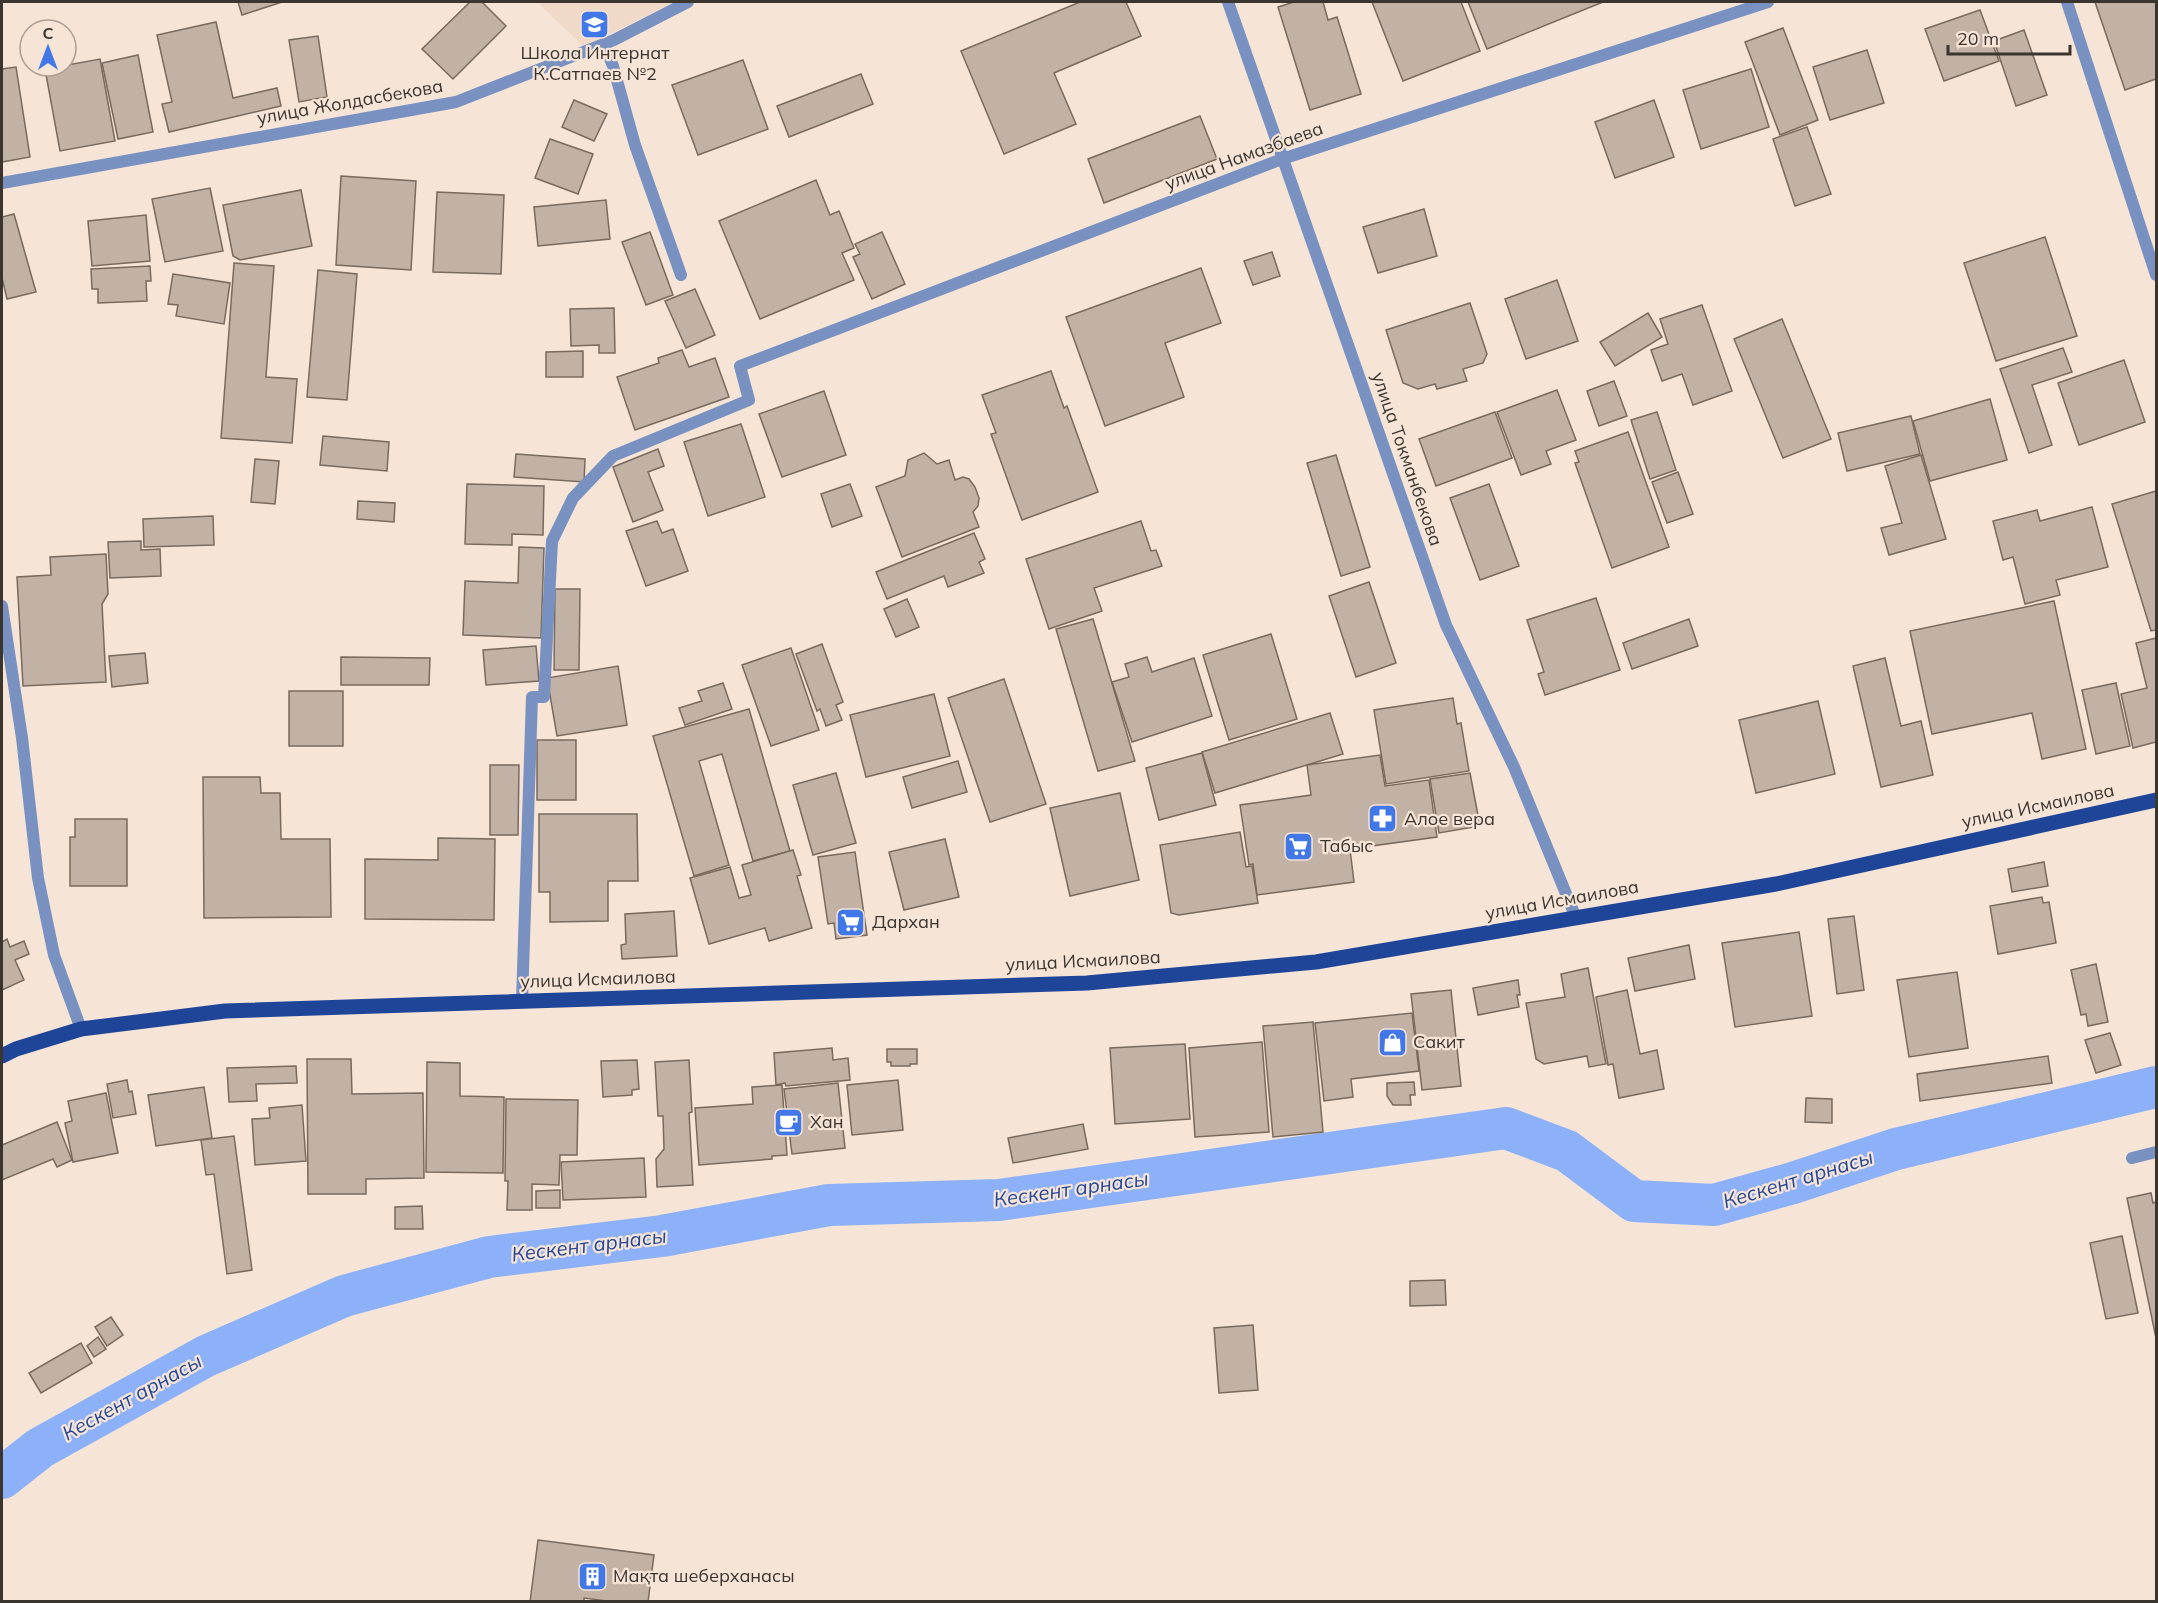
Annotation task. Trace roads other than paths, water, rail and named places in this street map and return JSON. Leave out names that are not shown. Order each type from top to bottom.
[{"type":"main road","name":"улица Исмаилова","points":[[2,1056],[16,1049],[81,1029],[225,1011],[1087,983],[1316,962],[1776,884],[2157,800]]},
{"type":"street","name":"улица Жолдасбекова","points":[[2,183],[456,102],[604,44],[688,2]]},
{"type":"street","name":"улица Токманбекова","points":[[1228,2],[1446,625],[1514,767],[1576,918]]},
{"type":"street","name":"улица Намазбаева","points":[[522,1001],[532,697],[544,697],[552,541],[573,498],[613,456],[749,400],[740,366],[1282,159],[1768,2]]},
{"type":"street","points":[[2067,2],[2157,275]]},
{"type":"street","points":[[604,44],[613,66],[635,145],[681,275]]},
{"type":"street","points":[[2,606],[22,738],[38,878],[54,955],[81,1029]]},
{"type":"street","points":[[2132,1158],[2157,1152]]},
{"type":"waterway","name":"Кескент арнасы","points":[[2,1478],[40,1448],[206,1356],[344,1296],[489,1257],[662,1236],[829,1205],[999,1200],[1506,1128],[1567,1151],[1634,1201],[1714,1205],[1793,1183],[1896,1149],[2156,1087]]},
{"type":"place","name":"Школа Интернат К.Сатпаев №2","points":[[595,24]]},
{"type":"place","name":"Алое вера","points":[[1383,819]]},
{"type":"place","name":"Табыс","points":[[1299,846]]},
{"type":"place","name":"Дархан","points":[[851,922]]},
{"type":"place","name":"Сакит","points":[[1392,1042]]},
{"type":"place","name":"Хан","points":[[789,1122]]},
{"type":"place","name":"Мақта шеберханасы","points":[[592,1576]]}]
